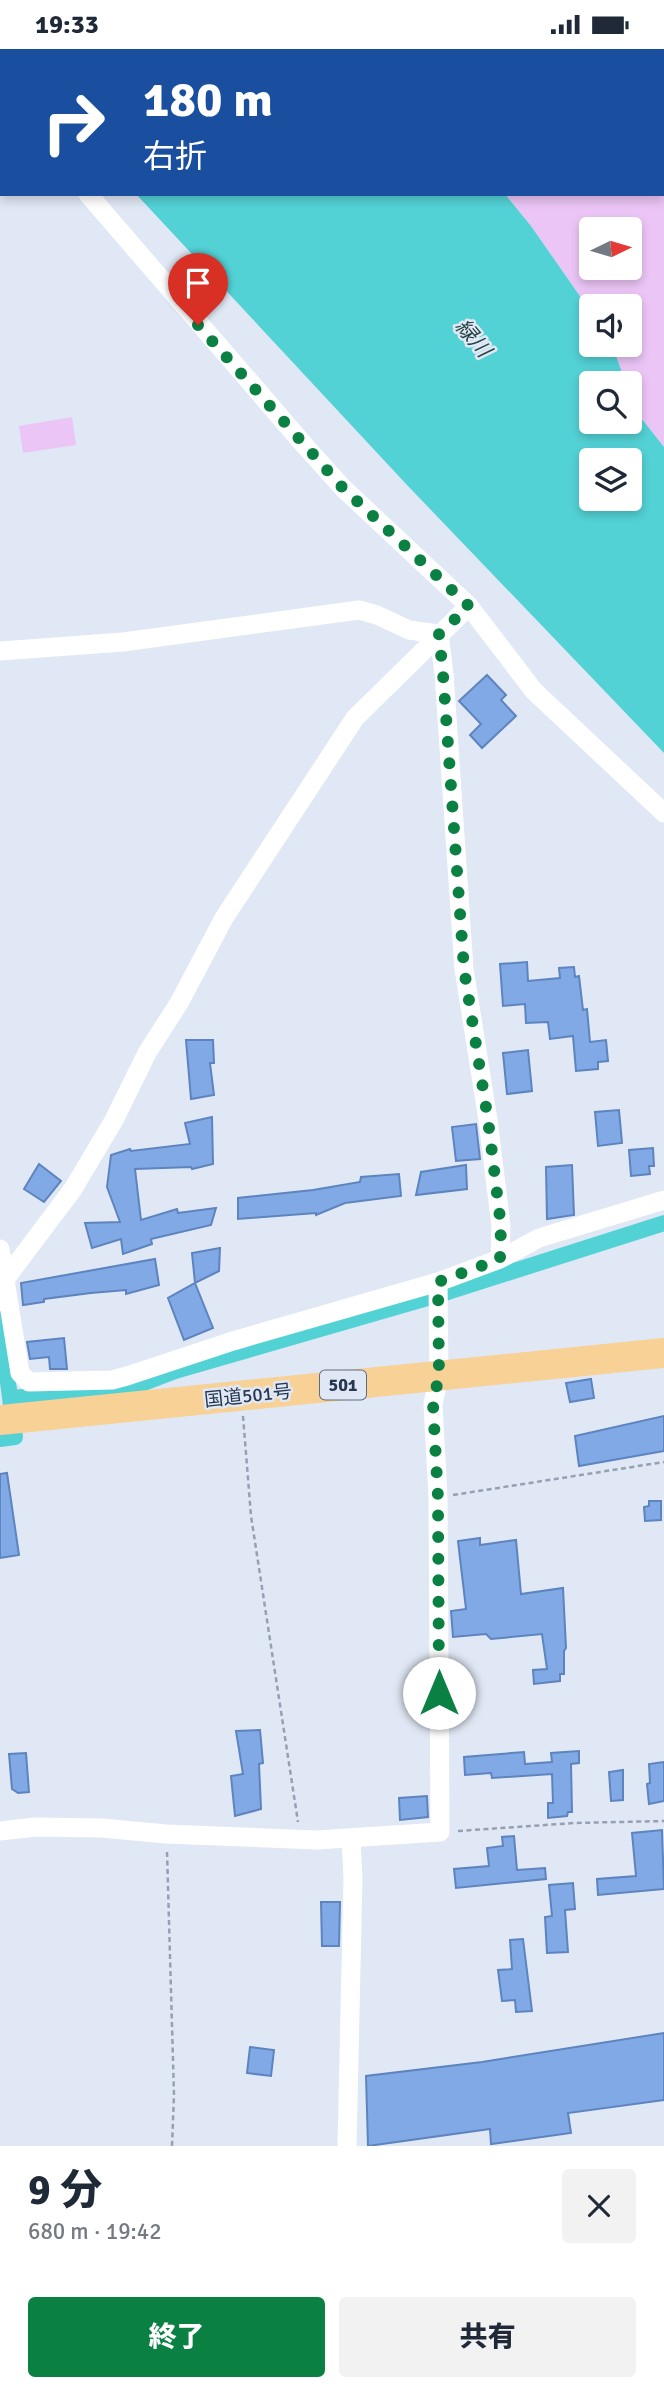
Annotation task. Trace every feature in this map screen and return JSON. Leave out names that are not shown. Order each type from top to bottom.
[{"type":"highway","name":"国道501号","points":[[10,1419],[664,1353]]},
{"type":"street","points":[[90,196],[343,488],[469,606],[534,691],[664,813]]},
{"type":"street","points":[[2,1284],[74,1189],[224,918],[355,718],[469,606]]},
{"type":"street","points":[[0,651],[123,642],[359,610],[409,630],[439,634]]},
{"type":"street","points":[[439,634],[464,969],[488,1120],[501,1226],[500,1259]]},
{"type":"street","points":[[0,1249],[2,1284],[20,1373],[29,1382],[112,1380],[233,1341],[438,1290],[539,1238],[664,1201]]},
{"type":"street","points":[[0,1831],[35,1827],[102,1828],[166,1834],[299,1839],[440,1832],[438,1498],[433,1404],[439,1375],[438,1290]]},
{"type":"street","points":[[347,2146],[353,1879],[351,1838]]},
{"type":"path","points":[[242,1396],[251,1516],[299,1839]]},
{"type":"path","points":[[438,1498],[664,1462]]},
{"type":"path","points":[[440,1832],[574,1823],[664,1821]]},
{"type":"path","points":[[166,1834],[174,2095],[172,2146]]},
{"type":"shaded area","points":[[507,196],[664,196],[664,447],[642,418],[642,371],[622,371],[616,357],[642,357],[642,294],[579,295]]},
{"type":"shaded area","points":[[72,417],[76,445],[23,453],[19,426]]},
{"type":"water","name":"緑川","points":[[138,196],[507,196],[579,295],[579,357],[616,357],[622,371],[579,371],[579,434],[642,434],[642,419],[664,447],[664,753],[407,485]]},
{"type":"building","points":[[487,675],[506,695],[501,700],[516,716],[482,748],[470,735],[481,724],[459,701]]},
{"type":"building","points":[[527,962],[528,981],[560,978],[559,968],[574,967],[575,977],[579,976],[583,1010],[587,1009],[590,1042],[606,1040],[608,1061],[598,1062],[598,1069],[576,1071],[573,1036],[550,1039],[548,1022],[526,1023],[525,1004],[503,1006],[500,964]]},
{"type":"building","points":[[186,1040],[213,1040],[214,1063],[210,1063],[214,1095],[191,1099]]},
{"type":"building","points":[[528,1050],[532,1091],[507,1094],[503,1053]]},
{"type":"building","points":[[619,1110],[622,1143],[598,1146],[595,1112]]},
{"type":"building","points":[[212,1117],[213,1164],[192,1169],[135,1169],[141,1220],[177,1209],[178,1213],[216,1208],[211,1225],[151,1239],[152,1244],[123,1254],[121,1239],[92,1248],[85,1223],[120,1222],[107,1187],[111,1155],[130,1149],[190,1144],[185,1123]]},
{"type":"building","points":[[476,1124],[480,1159],[456,1161],[452,1127]]},
{"type":"building","points":[[653,1148],[654,1166],[649,1166],[650,1174],[631,1176],[629,1150]]},
{"type":"building","points":[[39,1164],[61,1181],[44,1202],[24,1189]]},
{"type":"building","points":[[466,1165],[467,1189],[416,1195],[421,1172]]},
{"type":"building","points":[[572,1165],[574,1215],[547,1219],[546,1167]]},
{"type":"building","points":[[399,1174],[401,1196],[345,1203],[316,1215],[238,1219],[238,1198],[313,1190],[360,1182],[361,1177]]},
{"type":"building","points":[[220,1248],[219,1271],[195,1283],[192,1253]]},
{"type":"building","points":[[155,1259],[159,1285],[126,1294],[126,1290],[91,1293],[44,1299],[44,1302],[23,1305],[21,1283]]},
{"type":"building","points":[[195,1283],[213,1328],[184,1340],[168,1298]]},
{"type":"building","points":[[64,1338],[67,1369],[50,1369],[49,1357],[30,1359],[27,1342]]},
{"type":"building","points":[[591,1379],[594,1398],[570,1402],[566,1383]]},
{"type":"building","points":[[664,1416],[664,1451],[579,1466],[575,1436]]},
{"type":"building","points":[[7,1473],[19,1555],[0,1558],[0,1474]]},
{"type":"building","points":[[649,1501],[661,1501],[661,1520],[645,1521],[644,1507],[649,1506]]},
{"type":"building","points":[[480,1538],[480,1545],[516,1540],[521,1594],[563,1588],[566,1648],[564,1674],[560,1674],[560,1681],[534,1684],[533,1670],[547,1669],[542,1634],[491,1639],[486,1634],[453,1637],[451,1611],[466,1609],[458,1541]]},
{"type":"building","points":[[260,1730],[263,1763],[259,1764],[261,1809],[235,1816],[231,1776],[243,1774],[236,1731]]},
{"type":"building","points":[[579,1751],[579,1763],[571,1764],[572,1812],[568,1812],[567,1816],[548,1818],[548,1803],[553,1803],[552,1774],[492,1778],[491,1773],[465,1775],[464,1757],[524,1752],[525,1764],[552,1762],[551,1753]]},
{"type":"building","points":[[26,1753],[29,1792],[18,1793],[12,1789],[9,1754]]},
{"type":"building","points":[[664,1762],[664,1801],[649,1804],[649,1764]]},
{"type":"building","points":[[623,1770],[623,1800],[611,1801],[609,1772]]},
{"type":"building","points":[[427,1796],[428,1817],[400,1820],[399,1798]]},
{"type":"building","points":[[662,1830],[664,1889],[598,1895],[597,1879],[636,1876],[632,1833]]},
{"type":"building","points":[[514,1836],[517,1870],[545,1868],[546,1879],[456,1888],[454,1869],[489,1866],[487,1848],[503,1846],[502,1837]]},
{"type":"building","points":[[573,1883],[575,1909],[565,1910],[568,1952],[547,1953],[545,1917],[552,1916],[549,1885]]},
{"type":"building","points":[[321,1902],[340,1902],[339,1946],[322,1946]]},
{"type":"building","points":[[523,1939],[532,2011],[516,2012],[515,2000],[502,2001],[498,1970],[512,1969],[510,1940]]},
{"type":"building","points":[[664,2033],[664,2100],[568,2113],[571,2133],[491,2144],[490,2129],[368,2146],[366,2076],[482,2062]]},
{"type":"building","points":[[250,2047],[274,2050],[271,2076],[247,2073]]},
{"type":"waterway","points":[[10,1398],[128,1389],[175,1371],[448,1292],[664,1223]]},
{"type":"waterway","points":[[0,1319],[15,1437],[0,1439]]},
{"type":"route","points":[[198,325],[343,488],[469,606],[439,634],[464,969],[488,1120],[501,1226],[500,1259],[438,1282],[439,1375],[433,1404],[438,1498],[439,1693]]}]
